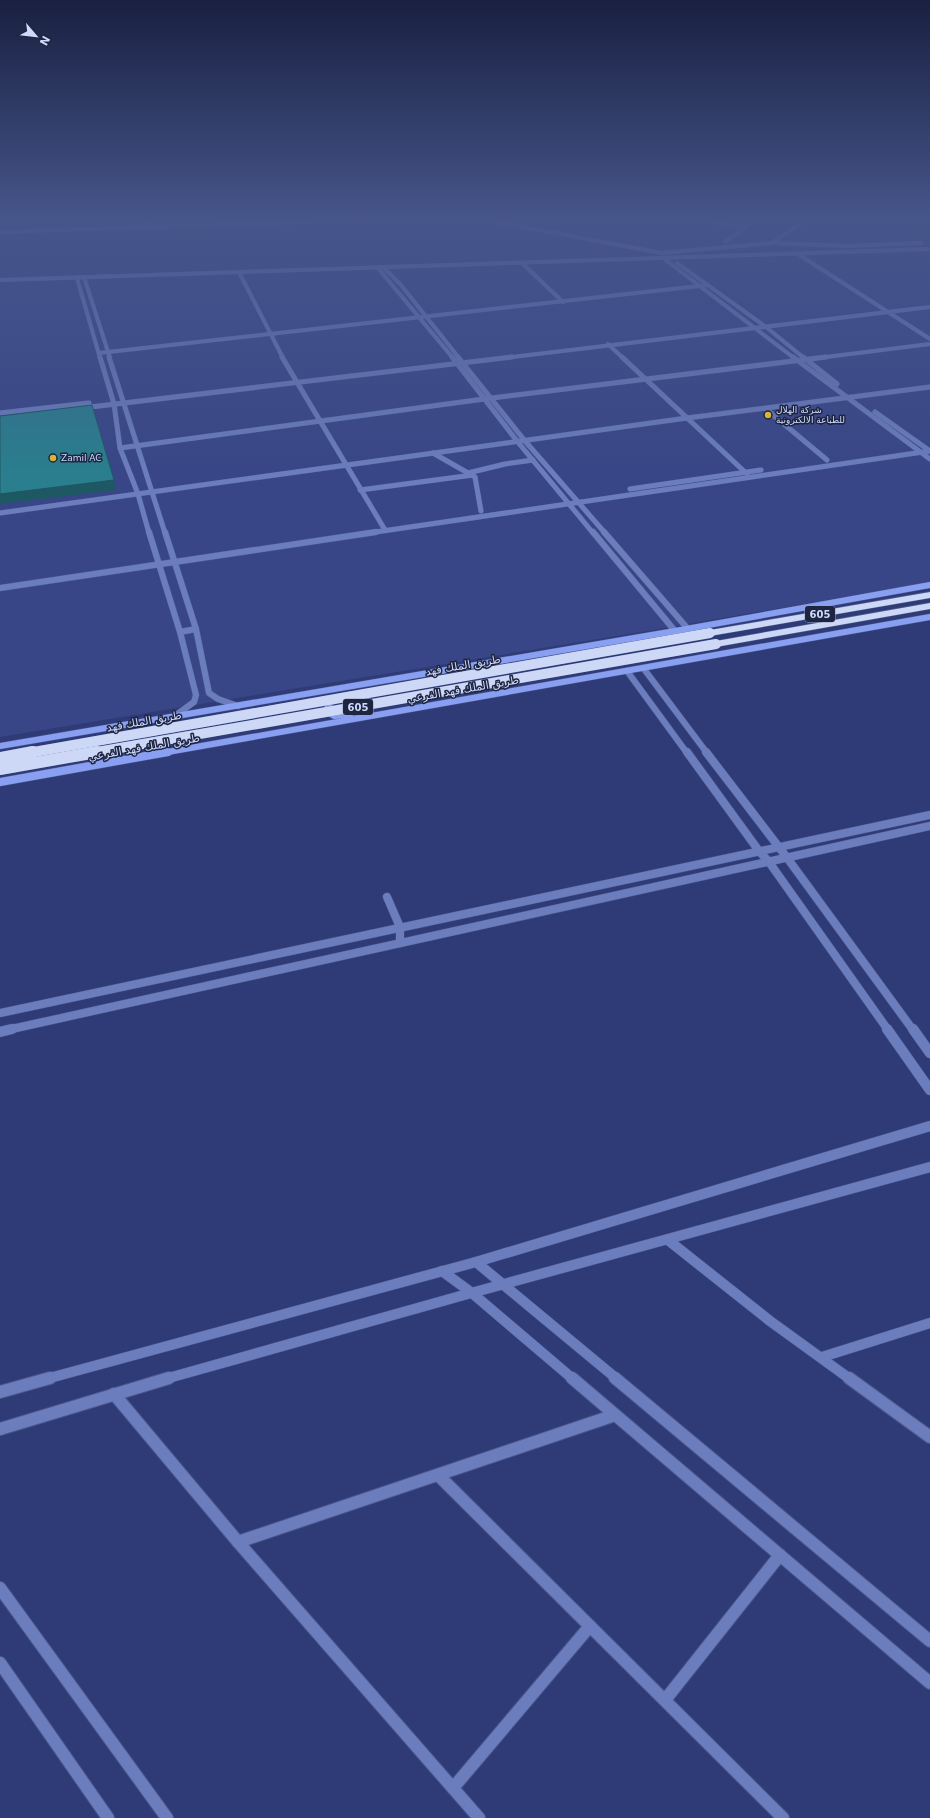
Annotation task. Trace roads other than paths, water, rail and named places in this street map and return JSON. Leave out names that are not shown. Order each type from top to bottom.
[{"type":"highway","name":"طريق الملك فهد","points":[[0,758],[930,594]]},
{"type":"highway","name":"طريق الملك فهد","points":[[0,769],[930,606]]},
{"type":"main road","name":"طريق الملك فهد الفرعي","points":[[0,746],[176,714],[238,706],[688,629],[930,585]]},
{"type":"main road","name":"طريق الملك فهد الفرعي","points":[[0,782],[644,669],[930,617]]},
{"type":"main road","points":[[450,702],[343,716],[330,714],[327,712],[326,707],[329,703],[341,695],[472,665]]},
{"type":"street","points":[[84,303],[113,402],[120,448],[138,494],[180,632],[196,695],[194,702],[176,714]]},
{"type":"street","points":[[92,303],[122,401],[196,629],[209,693],[218,699],[238,706]]},
{"type":"street","points":[[255,303],[288,368],[297,380],[383,528]]},
{"type":"street","points":[[407,303],[453,359]]},
{"type":"street","points":[[415,303],[459,361],[484,399],[517,441],[675,631]]},
{"type":"street","points":[[99,354],[556,303]]},
{"type":"street","points":[[722,303],[797,360],[930,451]]},
{"type":"street","points":[[732,303],[766,327],[914,448]]},
{"type":"street","points":[[872,303],[930,339]]},
{"type":"street","points":[[297,380],[453,359],[465,363],[930,303]]},
{"type":"street","points":[[0,413],[122,401],[930,307]]},
{"type":"street","points":[[608,344],[648,379],[750,477]]},
{"type":"street","points":[[120,448],[320,420],[930,344]]},
{"type":"street","points":[[797,360],[801,356]]},
{"type":"street","points":[[465,363],[525,441],[688,629]]},
{"type":"street","points":[[0,513],[517,441],[930,387]]},
{"type":"street","points":[[0,418],[113,402]]},
{"type":"street","points":[[766,409],[827,460]]},
{"type":"street","points":[[576,500],[745,472],[914,448],[925,448]]},
{"type":"street","points":[[925,448],[930,459]]},
{"type":"street","points":[[383,528],[481,511],[750,477],[925,448]]},
{"type":"street","points":[[433,453],[472,475],[481,511]]},
{"type":"street","points":[[360,490],[472,475],[534,462]]},
{"type":"street","points":[[0,582],[173,560],[567,500]]},
{"type":"street","points":[[148,529],[163,527]]},
{"type":"street","points":[[615,558],[625,556]]},
{"type":"street","points":[[0,588],[158,562]]},
{"type":"street","points":[[180,632],[196,629]]},
{"type":"street","points":[[644,669],[778,848],[788,859],[930,1053]]},
{"type":"street","points":[[627,671],[759,851],[769,862],[930,1090]]},
{"type":"street","points":[[0,1013],[930,815]]},
{"type":"street","points":[[0,1032],[788,859],[930,826]]},
{"type":"street","points":[[387,897],[400,927],[400,943]]},
{"type":"street","points":[[0,1392],[476,1262],[930,1126]]},
{"type":"street","points":[[0,1429],[114,1394],[503,1284],[930,1167]]},
{"type":"street","points":[[668,1240],[770,1320],[930,1437]]},
{"type":"street","points":[[476,1262],[930,1641]]},
{"type":"street","points":[[442,1271],[472,1293],[930,1683]]},
{"type":"street","points":[[822,1357],[930,1323]]},
{"type":"street","points":[[114,1394],[238,1542],[479,1818]]},
{"type":"street","points":[[238,1542],[615,1415]]},
{"type":"street","points":[[438,1475],[783,1818]]},
{"type":"street","points":[[664,1700],[780,1556]]},
{"type":"street","points":[[0,1588],[167,1818]]},
{"type":"street","points":[[453,1788],[590,1626]]},
{"type":"street","points":[[0,1663],[108,1818]]},
{"type":"place","name":"شركة الهلال للطباعة الالكترونية","points":[[768,415]]},
{"type":"place","name":"Zamil AC","points":[[53,458]]}]
